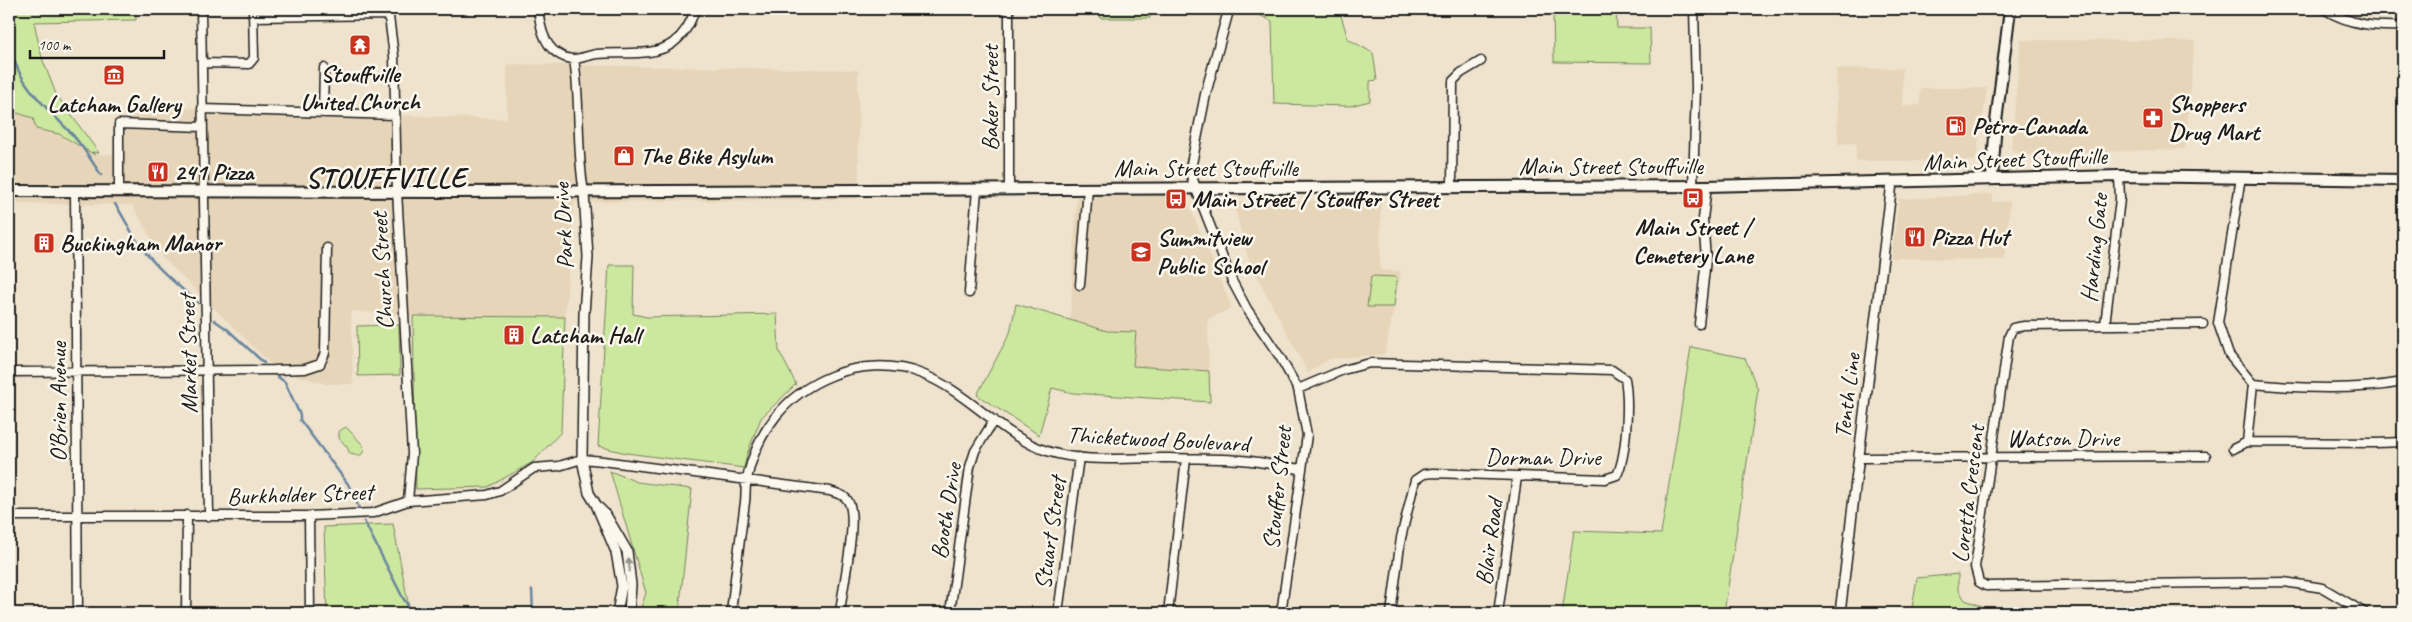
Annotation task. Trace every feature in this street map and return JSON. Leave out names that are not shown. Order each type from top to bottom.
[{"type":"main road","points":[[1992,178],[1996,122],[2010,9]]},
{"type":"main road","name":"Main Street Stouffville","points":[[9,191],[584,192],[1195,187],[1706,186],[2119,176],[2403,180]]},
{"type":"street","name":"Market Street","points":[[201,9],[209,515]]},
{"type":"street","points":[[538,9],[540,22],[550,47],[565,57],[574,59],[597,54],[646,52],[662,48],[673,43],[687,30],[695,9]]},
{"type":"street","name":"Baker Street","points":[[1009,9],[1009,188]]},
{"type":"street","name":"Stouffer Street","points":[[1229,9],[1206,92],[1190,171],[1232,281],[1246,309],[1280,356],[1298,389],[1307,434],[1281,613]]},
{"type":"street","points":[[1693,186],[1696,88],[1694,9]]},
{"type":"street","points":[[2324,9],[2340,18],[2358,24],[2403,26]]},
{"type":"street","points":[[202,63],[249,64],[254,58],[253,13],[389,12]]},
{"type":"street","name":"Church Street","points":[[389,12],[394,56],[397,191],[412,454],[408,501]]},
{"type":"street","name":"Park Drive","points":[[574,59],[578,94],[580,171],[584,192],[588,257],[584,314],[582,459],[589,493],[597,506],[616,552],[622,586],[617,613]]},
{"type":"street","points":[[1452,187],[1453,81],[1461,73],[1481,61]]},
{"type":"street","points":[[323,114],[324,68]]},
{"type":"street","points":[[202,109],[323,114],[395,114]]},
{"type":"street","points":[[119,192],[119,124],[203,128]]},
{"type":"street","name":"Harding Gate","points":[[2105,325],[2120,199],[2119,176]]},
{"type":"street","points":[[2241,177],[2218,323],[2229,355],[2253,384],[2247,442]]},
{"type":"street","name":"Tenth Line","points":[[1840,613],[1892,182]]},
{"type":"street","points":[[1699,324],[1706,259],[1703,220],[1706,186]]},
{"type":"street","points":[[969,294],[976,189]]},
{"type":"street","points":[[1080,285],[1088,189]]},
{"type":"street","name":"O'Brien Avenue","points":[[76,192],[76,516],[78,613]]},
{"type":"street","points":[[9,372],[303,369],[320,364],[325,353],[327,248]]},
{"type":"street","name":"Loretta Crescent","points":[[2203,324],[2024,326],[2013,328],[2009,336],[1975,567],[1979,582],[1986,586],[2284,582],[2323,588],[2365,613]]},
{"type":"street","name":"Dorman Drive","points":[[1298,389],[1344,370],[1370,363],[1587,368],[1612,370],[1624,380],[1627,390],[1624,453],[1617,474],[1604,479],[1433,473],[1424,474],[1415,480],[1401,538],[1391,613]]},
{"type":"street","name":"Thicketwood Boulevard","points":[[731,613],[746,480],[754,453],[772,418],[792,398],[820,380],[846,370],[877,366],[922,374],[951,390],[1028,443],[1047,451],[1079,457],[1113,460],[1251,461],[1301,469]]},
{"type":"street","points":[[2253,384],[2320,388],[2380,386],[2403,382]]},
{"type":"street","name":"Booth Drive","points":[[950,613],[970,468],[975,451],[994,420]]},
{"type":"street","points":[[2233,449],[2247,442],[2403,442]]},
{"type":"street","name":"Watson Drive","points":[[1860,458],[2206,456]]},
{"type":"street","name":"Stuart Street","points":[[1058,613],[1079,457]]},
{"type":"street","points":[[582,459],[841,494],[849,503],[852,519],[840,613]]},
{"type":"street","name":"Burkholder Street","points":[[9,516],[309,516],[373,513],[408,501],[487,495],[500,491],[534,468],[559,466],[582,459]]},
{"type":"street","points":[[1168,613],[1186,460]]},
{"type":"street","name":"Blair Road","points":[[1498,613],[1518,477]]},
{"type":"street","name":"Park Drive","points":[[597,506],[606,515],[627,551],[631,586],[629,613]]},
{"type":"street","points":[[186,613],[187,515]]},
{"type":"street","points":[[309,516],[310,613]]},
{"type":"shaded area","points":[[2021,40],[2195,41],[2185,149],[2021,155],[2011,149]]},
{"type":"shaded area","points":[[507,64],[858,70],[859,199],[574,202],[565,317],[413,316],[351,311],[353,384],[327,384],[277,370],[162,257],[132,205],[9,203],[9,100],[14,101],[15,112],[33,118],[36,129],[59,134],[95,155],[124,153],[127,106],[507,119]]},
{"type":"shaded area","points":[[1902,68],[1903,106],[1920,105],[1920,88],[1987,88],[1976,161],[1856,161],[1856,143],[1838,144],[1836,69]]},
{"type":"shaded area","points":[[1993,194],[1993,202],[2010,201],[2005,260],[1891,258],[1899,199]]},
{"type":"shaded area","name":"Summitview Public School","points":[[1185,195],[1232,308],[1208,319],[1209,371],[1132,366],[1136,332],[1107,331],[1070,320],[1077,197]]},
{"type":"shaded area","points":[[1381,200],[1380,270],[1401,271],[1385,354],[1329,359],[1308,373],[1249,261],[1233,202]]},
{"type":"green space","points":[[9,9],[136,9],[136,20],[34,22],[42,58],[56,94],[99,153],[92,152],[95,155],[59,134],[36,129],[33,118],[14,112],[14,101],[9,100]]},
{"type":"green space","points":[[1101,9],[1150,9],[1150,18],[1100,18]]},
{"type":"green space","points":[[1260,9],[1339,9],[1348,39],[1373,53],[1377,80],[1370,81],[1370,101],[1350,106],[1274,104],[1272,21],[1259,15]]},
{"type":"green space","points":[[1553,9],[1616,9],[1617,28],[1650,28],[1651,63],[1554,62]]},
{"type":"green space","points":[[609,265],[634,265],[633,314],[647,317],[777,314],[779,351],[796,384],[761,418],[747,454],[744,468],[626,453],[598,446]]},
{"type":"green space","points":[[1371,276],[1397,277],[1394,307],[1367,307]]},
{"type":"green space","points":[[1016,304],[1107,331],[1136,332],[1133,366],[1209,371],[1210,402],[1073,393],[1052,388],[1039,435],[977,395],[1010,333]]},
{"type":"green space","points":[[413,316],[565,317],[561,432],[533,462],[488,487],[416,489]]},
{"type":"green space","points":[[399,325],[400,375],[358,376],[357,326]]},
{"type":"green space","points":[[1691,347],[1745,358],[1758,390],[1724,613],[1562,613],[1574,531],[1661,534]]},
{"type":"green space","points":[[346,427],[363,445],[364,451],[360,456],[350,454],[339,438],[339,431]]},
{"type":"green space","points":[[610,471],[637,482],[692,489],[679,613],[639,613],[646,593]]},
{"type":"green space","points":[[393,524],[410,613],[327,613],[324,527]]},
{"type":"green space","points":[[1958,574],[1958,589],[1965,600],[1982,606],[1988,613],[1911,613],[1917,578]]},
{"type":"waterway","points":[[11,9],[10,46],[14,61],[21,75],[39,100],[79,143],[101,175]]},
{"type":"waterway","points":[[115,204],[145,252],[198,303]]},
{"type":"waterway","points":[[214,320],[227,329],[264,363]]},
{"type":"waterway","points":[[278,377],[285,382],[300,415],[300,420],[348,484],[359,508]]},
{"type":"waterway","points":[[364,521],[403,598],[413,613]]},
{"type":"waterway","points":[[532,590],[533,613]]},
{"type":"place","name":"Stouffville United Church","points":[[360,45]]},
{"type":"place","name":"Latcham Gallery","points":[[114,75]]},
{"type":"place","name":"Shoppers Drug Mart","points":[[2153,118]]},
{"type":"place","name":"Petro-Canada","points":[[1956,126]]},
{"type":"place","name":"The Bike Asylum","points":[[624,156]]},
{"type":"place","name":"241 Pizza","points":[[158,172]]},
{"type":"place","name":"Main Street / Cemetery Lane","points":[[1693,198]]},
{"type":"place","name":"Main Street / Stouffer Street","points":[[1176,199]]},
{"type":"place","name":"Pizza Hut","points":[[1915,237]]},
{"type":"place","name":"Buckingham Manor","points":[[44,243]]},
{"type":"place","name":"Summitview Public School","points":[[1141,252]]},
{"type":"place","name":"Latcham Hall","points":[[514,335]]},
{"type":"district","name":"STOUFFVILLE","points":[[386,177]]}]
